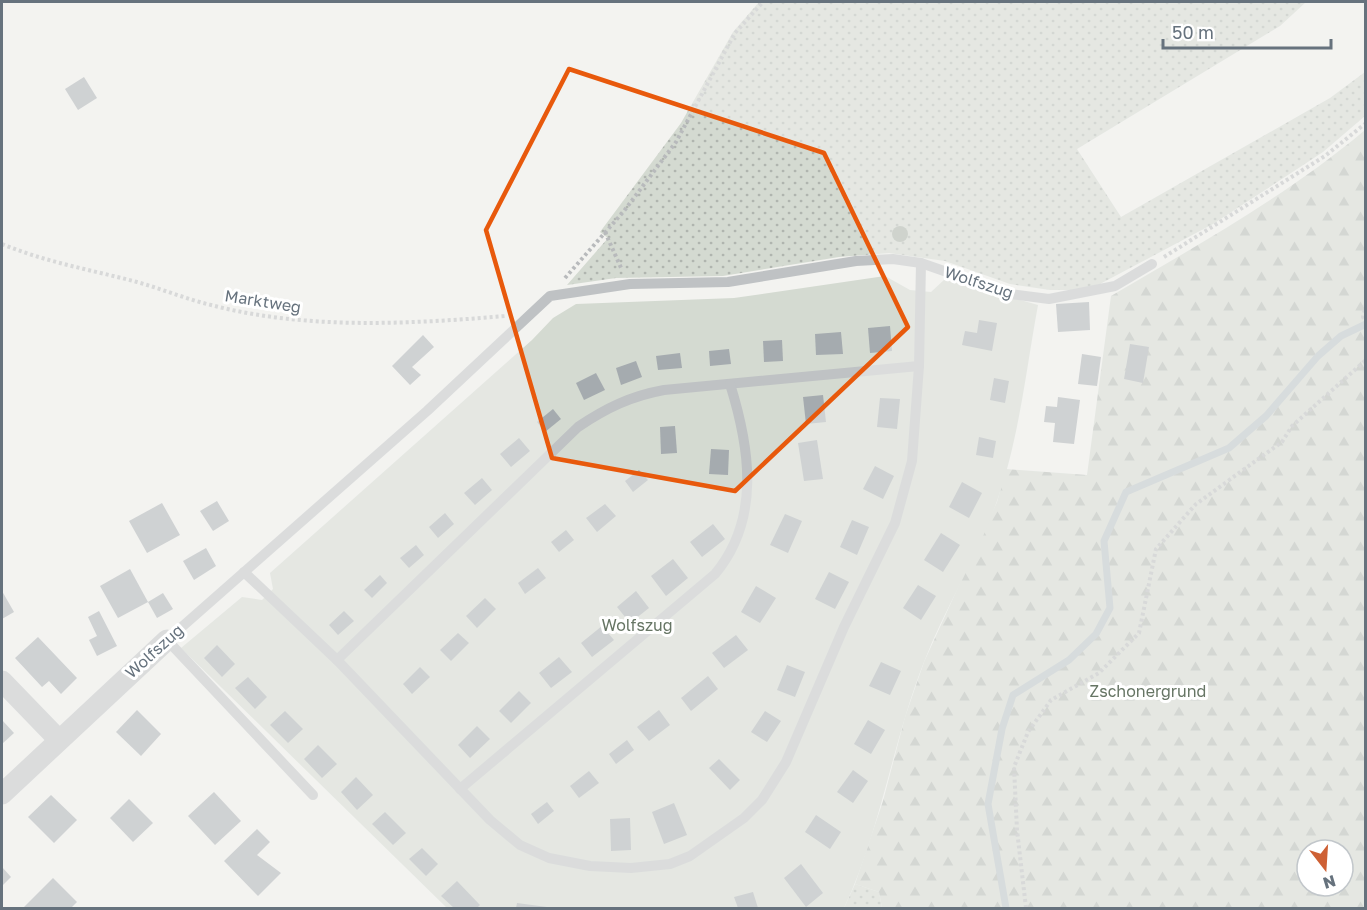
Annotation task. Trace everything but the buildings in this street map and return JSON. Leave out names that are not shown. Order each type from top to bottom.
[{"type":"street","name":"Wolfszug","points":[[2,794],[167,640]]},
{"type":"street","points":[[2,681],[59,740]]},
{"type":"lane","name":"Wolfszug","points":[[167,640],[427,411],[550,296],[596,287],[630,284],[728,282],[856,261],[893,260],[921,263],[1010,294],[1049,299],[1115,286],[1152,264]]},
{"type":"lane","points":[[244,572],[337,660],[460,789],[519,845],[549,858],[590,866],[631,868],[670,864],[690,856],[744,818],[762,800],[786,762],[844,627],[895,523],[912,461],[919,366],[921,263]]},
{"type":"lane","points":[[337,660],[578,428],[602,411],[635,396],[730,384],[919,366]]},
{"type":"lane","points":[[460,789],[715,574],[729,557],[739,536],[747,506],[746,450],[730,384]]},
{"type":"lane","points":[[167,640],[313,795]]},
{"type":"path","points":[[550,296],[605,232],[676,142],[735,33],[763,2]]},
{"type":"path","points":[[1152,264],[1212,229],[1325,156],[1365,123]]},
{"type":"path","points":[[605,232],[630,284]]},
{"type":"path","name":"Marktweg","points":[[2,244],[28,255],[140,283],[212,306],[300,320],[371,324],[530,314]]},
{"type":"path","points":[[1364,320],[1365,304]]},
{"type":"path","points":[[1026,909],[1017,831],[1014,767],[1028,732],[1051,700],[1099,673],[1139,633],[1156,549],[1196,504],[1282,442],[1292,426],[1365,360]]},
{"type":"highlighted area","points":[[569,69],[824,153],[908,327],[735,491],[552,458],[486,230]]},
{"type":"green space","points":[[759,2],[1306,2],[1280,26],[1077,149],[1121,217],[1330,98],[1365,72],[1365,116],[1323,152],[1213,224],[1100,284],[1079,290],[1050,290],[1010,284],[945,261],[889,253],[839,257],[723,276],[616,278],[567,285],[608,238],[600,232],[681,123],[733,32]]},
{"type":"green space","name":"Zschonergrund","points":[[1365,130],[1365,908],[882,908],[879,892],[855,884],[883,801],[905,717],[924,662],[997,502],[1006,469],[1087,475],[1111,296],[1242,218],[1305,176]]},
{"type":"green space","name":"Wolfszug","points":[[885,276],[910,290],[931,292],[945,279],[1038,305],[1021,404],[1005,477],[981,542],[924,662],[903,724],[868,848],[844,908],[447,908],[181,648],[242,597],[262,600],[273,589],[270,573],[532,340],[553,318],[576,304],[734,298]]},
{"type":"green space","points":[[855,884],[879,892],[882,908],[844,908]]},
{"type":"waterway","points":[[1006,908],[988,804],[1002,729],[1013,695],[1069,660],[1096,634],[1110,608],[1104,541],[1126,492],[1229,448],[1266,416],[1318,356],[1341,336],[1366,324]]}]
